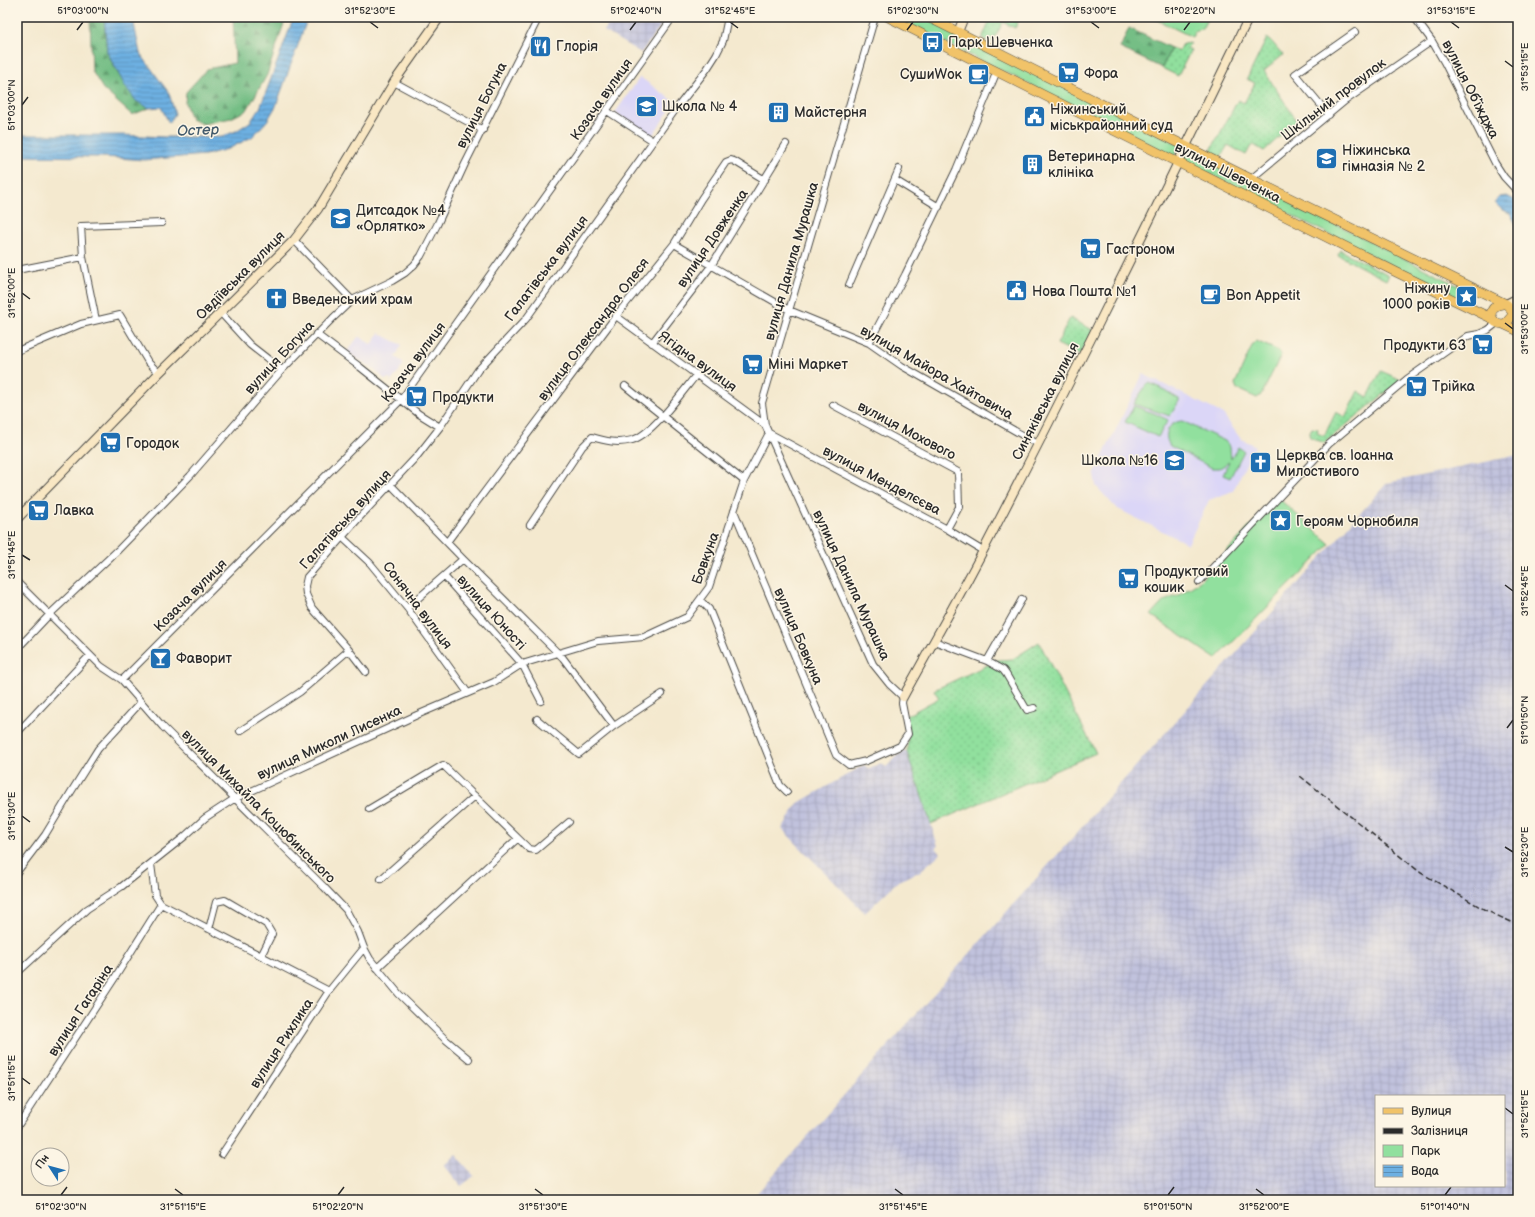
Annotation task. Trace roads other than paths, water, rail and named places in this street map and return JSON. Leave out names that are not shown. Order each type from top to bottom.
[{"type":"main road","name":"вулиця Шевченка","points":[[888,17],[1518,331]]},
{"type":"main road","name":"вулиця Шевченка","points":[[928,17],[1508,307],[1518,318]]},
{"type":"main road","points":[[1497,305],[1508,307],[1511,319],[1496,321],[1491,313],[1493,308],[1497,305]]},
{"type":"street","name":"Овдіївська вулиця","points":[[17,519],[220,312],[294,240],[318,209],[394,82],[440,17]]},
{"type":"street","name":"вулиця Богуна","points":[[17,650],[50,614],[118,550],[190,476],[282,370],[316,334],[352,300],[398,277],[414,265],[421,256],[437,225],[464,164],[483,130],[539,17]]},
{"type":"street","name":"Козача вулиця","points":[[122,680],[401,400],[673,17]]},
{"type":"street","name":"Галатівська вулиця","points":[[366,672],[312,608],[306,594],[305,586],[307,577],[358,519],[418,456],[440,427],[478,370],[526,319],[684,98],[707,69],[716,55],[725,34],[728,17]]},
{"type":"street","name":"вулиця Данила Мурашка","points":[[875,17],[762,403],[765,425],[873,664],[888,684],[903,697]]},
{"type":"street","points":[[958,32],[964,17]]},
{"type":"street","name":"Синяківська вулиця","points":[[903,697],[983,551],[1038,444],[1125,272],[1177,162],[1250,17]]},
{"type":"street","name":"вулиця Обʼїжджа","points":[[1414,17],[1432,41],[1450,73],[1477,130],[1495,163],[1504,177],[1518,192]]},
{"type":"street","points":[[1329,115],[1295,74],[1354,32]]},
{"type":"street","name":"Шкільний провулок","points":[[1251,179],[1345,102],[1432,41]]},
{"type":"street","points":[[868,343],[905,275],[939,207],[968,144],[997,71]]},
{"type":"street","points":[[394,82],[483,130]]},
{"type":"street","points":[[607,111],[653,141]]},
{"type":"street","name":"вулиця Довженка","points":[[652,343],[711,266],[786,144]]},
{"type":"street","name":"вулиця Олександра Олеся","points":[[446,542],[616,316],[674,244],[726,162],[731,160],[734,161],[765,180]]},
{"type":"street","points":[[849,285],[899,169]]},
{"type":"street","points":[[895,180],[939,207]]},
{"type":"street","points":[[96,320],[83,257],[81,226],[162,223]]},
{"type":"street","points":[[294,240],[352,300]]},
{"type":"street","name":"вулиця Майора Хайтовича","points":[[674,244],[789,310],[868,343],[902,366],[1038,444]]},
{"type":"street","points":[[17,270],[83,257]]},
{"type":"street","points":[[1508,307],[1518,298]]},
{"type":"street","points":[[1508,307],[1518,302]]},
{"type":"street","points":[[220,312],[250,344],[282,370]]},
{"type":"street","points":[[17,351],[59,333],[96,320],[120,315],[148,362],[159,374]]},
{"type":"street","name":"Ягідна вулиця","points":[[616,316],[765,425]]},
{"type":"street","points":[[1199,582],[1329,444],[1407,379],[1468,336],[1485,331],[1488,324],[1496,321]]},
{"type":"street","points":[[316,334],[419,414],[440,427]]},
{"type":"street","points":[[530,525],[582,447],[592,437],[610,442],[632,440],[644,435],[697,374]]},
{"type":"street","points":[[625,386],[744,481]]},
{"type":"street","name":"вулиця Мохового","points":[[833,405],[958,472],[958,507],[948,529]]},
{"type":"street","name":"вулиця Менделєєва","points":[[769,433],[948,529],[983,551]]},
{"type":"street","name":"Бовкуна","points":[[558,653],[598,641],[644,637],[687,617],[709,587],[744,481],[769,433]]},
{"type":"street","points":[[391,486],[463,560],[563,658],[614,726]]},
{"type":"street","name":"вулиця Бовкуна","points":[[734,511],[836,755],[849,764],[866,761],[900,746],[908,734],[902,703],[903,697]]},
{"type":"street","name":"Сонячна вулиця","points":[[342,537],[370,563],[407,608],[468,693]]},
{"type":"street","name":"вулиця Юності","points":[[407,608],[463,560]]},
{"type":"street","name":"вулиця Юності","points":[[444,576],[522,664],[541,701]]},
{"type":"street","name":"вулиця Михайла Коцюбинського","points":[[17,582],[101,666],[122,680],[163,727],[346,910],[358,932],[364,948],[377,968],[399,994],[445,1039],[469,1059]]},
{"type":"street","points":[[987,662],[1022,599]]},
{"type":"street","points":[[700,600],[709,609],[780,785],[787,792]]},
{"type":"street","points":[[934,641],[1003,670],[1027,710],[1034,708]]},
{"type":"street","points":[[240,731],[300,692],[349,650]]},
{"type":"street","name":"вулиця Миколи Лисенка","points":[[17,973],[87,909],[121,887],[151,864],[205,818],[234,799],[410,718],[494,682],[522,664],[558,653]]},
{"type":"street","points":[[17,733],[90,655]]},
{"type":"street","points":[[537,719],[579,754],[614,726],[662,694]]},
{"type":"street","points":[[17,872],[44,835],[98,749],[141,702]]},
{"type":"street","points":[[369,809],[443,765],[517,839],[529,849],[536,850],[569,822]]},
{"type":"street","points":[[381,879],[475,796]]},
{"type":"street","points":[[377,968],[517,839]]},
{"type":"street","points":[[151,864],[155,895],[160,904],[329,991]]},
{"type":"street","points":[[209,929],[216,902],[225,900],[266,924],[272,934],[261,956]]},
{"type":"street","name":"вулиця Гагаріна","points":[[17,1127],[114,979],[160,904]]},
{"type":"street","name":"вулиця Рихлика","points":[[222,1154],[329,991],[364,948]]},
{"type":"water","points":[[104,17],[134,17],[140,53],[169,93],[175,114],[169,123],[161,107],[149,108],[136,101],[125,86],[107,52]]},
{"type":"water","name":"Остер","points":[[294,17],[308,17],[276,106],[267,121],[252,137],[228,149],[205,155],[144,160],[105,157],[17,156],[17,135],[221,137],[236,131],[250,122],[260,108]]},
{"type":"water","points":[[1507,196],[1518,202],[1518,228],[1510,213],[1502,210],[1495,203],[1499,197]]},
{"type":"railway","points":[[1300,776],[1421,873],[1487,911],[1518,925]]},
{"type":"place","name":"Парк Шевченка","points":[[932,42]]},
{"type":"place","name":"Глорія","points":[[541,46]]},
{"type":"place","name":"Фора","points":[[1069,73]]},
{"type":"place","name":"СушиWок","points":[[978,74]]},
{"type":"place","name":"Школа № 4","points":[[646,106]]},
{"type":"place","name":"Майстерня","points":[[778,112]]},
{"type":"place","name":"Ніжинський міськрайонний суд","points":[[1035,117]]},
{"type":"place","name":"Ніжинська гімназія № 2","points":[[1326,158]]},
{"type":"place","name":"Ветеринарна клініка","points":[[1032,164]]},
{"type":"place","name":"Дитсадок №4 «Орлятко»","points":[[340,218]]},
{"type":"place","name":"Гастроном","points":[[1090,249]]},
{"type":"place","name":"Нова Пошта №1","points":[[1016,291]]},
{"type":"place","name":"Bon Appetit","points":[[1211,295]]},
{"type":"place","name":"Ніжину 1000 років","points":[[1466,296]]},
{"type":"place","name":"Введенський храм","points":[[276,299]]},
{"type":"place","name":"Продукти 63","points":[[1482,345]]},
{"type":"place","name":"Міні Маркет","points":[[753,364]]},
{"type":"place","name":"Трійка","points":[[1416,386]]},
{"type":"place","name":"Продукти","points":[[417,397]]},
{"type":"place","name":"Городок","points":[[110,443]]},
{"type":"place","name":"Школа №16","points":[[1174,460]]},
{"type":"place","name":"Церква св. Іоанна Милостивого","points":[[1260,463]]},
{"type":"place","name":"Лавка","points":[[38,510]]},
{"type":"place","name":"Героям Чорнобиля","points":[[1280,521]]},
{"type":"place","name":"Продуктовий кошик","points":[[1128,579]]},
{"type":"place","name":"Фаворит","points":[[160,658]]}]
